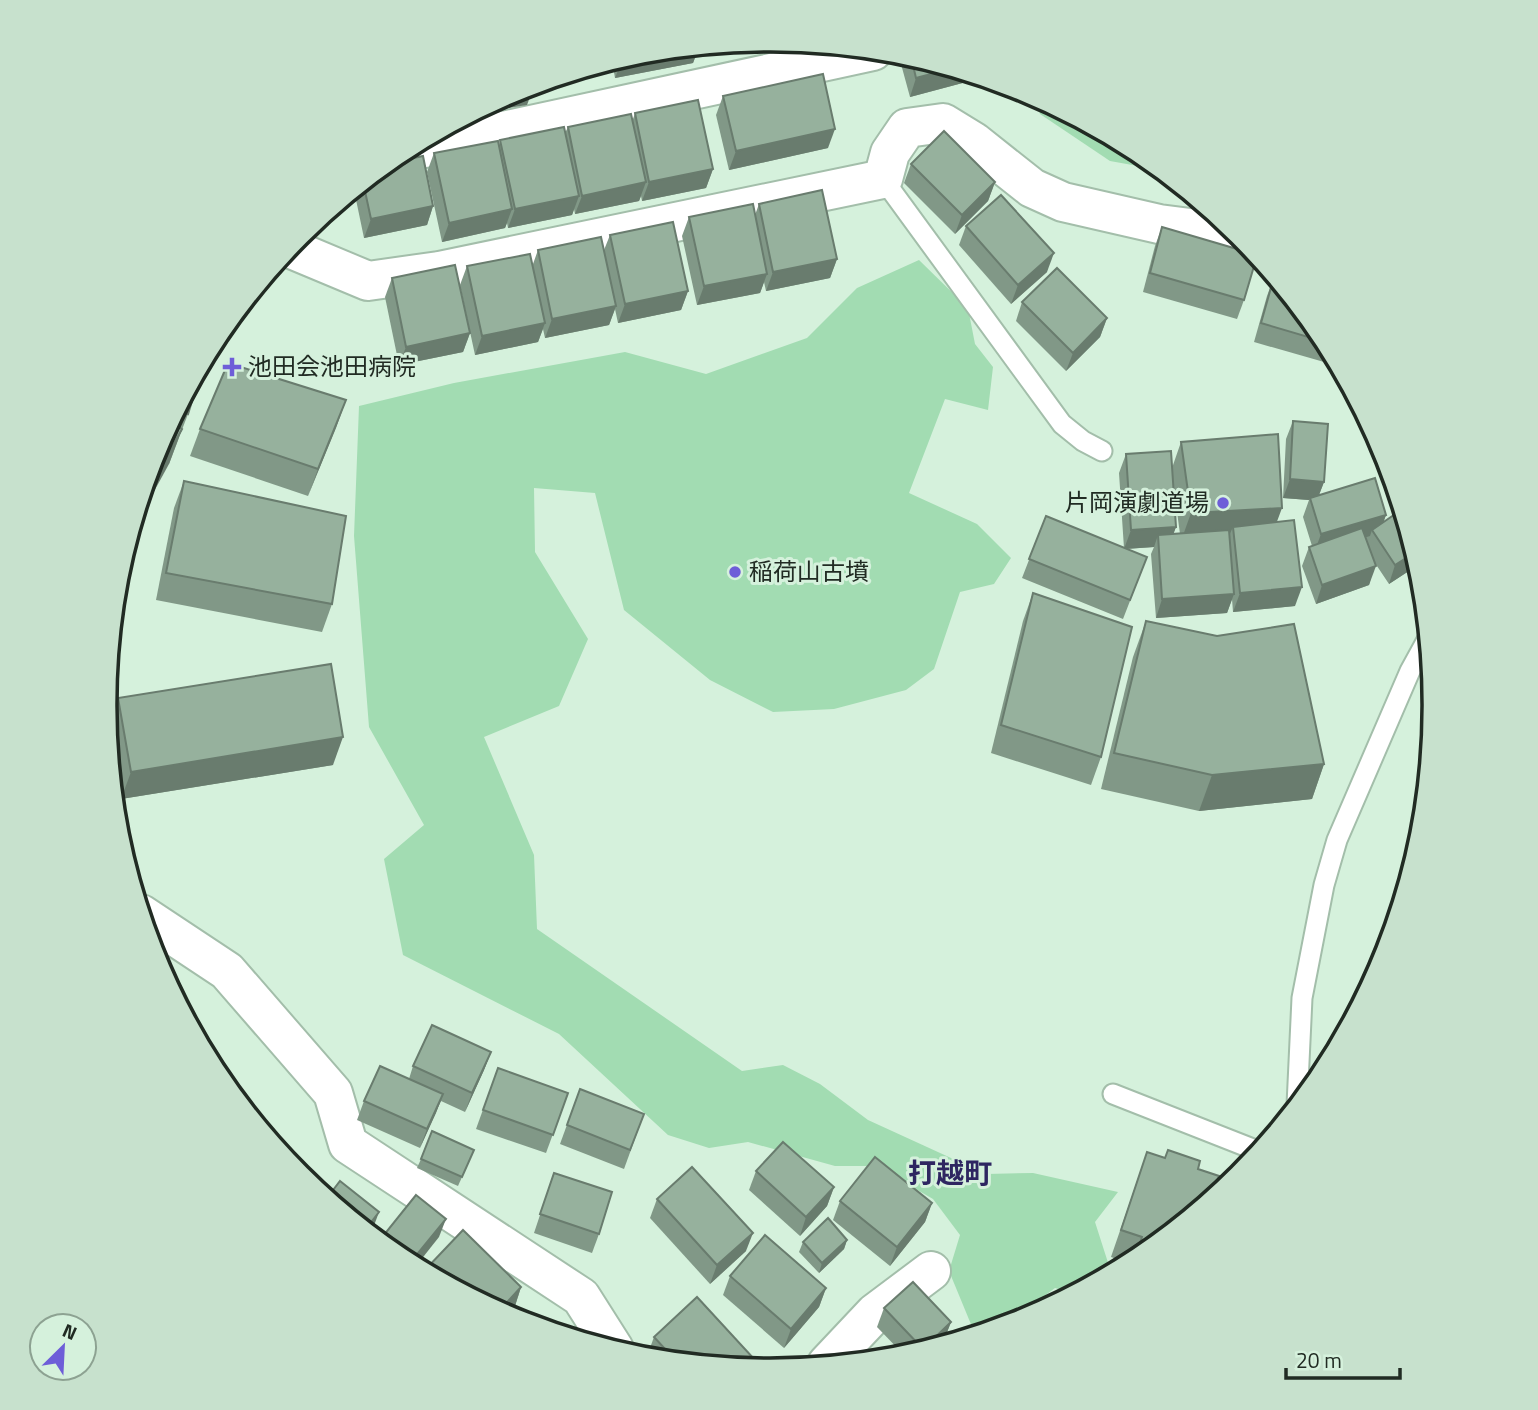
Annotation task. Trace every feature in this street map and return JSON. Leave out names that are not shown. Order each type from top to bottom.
[{"type":"street","points":[[432,146],[845,57]]},
{"type":"street","points":[[300,253],[368,281],[439,271],[883,179],[890,153],[907,128],[943,123],[974,142],[1032,188],[1063,202],[1221,235]]},
{"type":"street","points":[[154,922],[227,971],[333,1093],[348,1144],[582,1297],[606,1337]]},
{"type":"street","points":[[837,1354],[875,1312],[931,1271]]},
{"type":"lane","points":[[883,179],[1062,424],[1083,441],[1102,451]]},
{"type":"lane","points":[[1298,1087],[1302,998],[1324,885],[1337,840],[1419,654]]},
{"type":"lane","points":[[1113,1094],[1248,1147]]},
{"type":"green space","points":[[1039,111],[1058,120],[1137,166],[1110,161]]},
{"type":"green space","points":[[919,260],[968,308],[975,344],[993,367],[988,410],[945,399],[909,493],[977,524],[1011,558],[994,584],[960,592],[934,669],[906,690],[834,709],[773,712],[710,680],[624,610],[595,493],[534,488],[535,552],[588,639],[559,706],[484,737],[534,855],[537,929],[742,1071],[783,1065],[820,1084],[868,1120],[986,1174],[1033,1173],[1118,1192],[1095,1222],[1108,1262],[1019,1308],[971,1325],[949,1271],[960,1235],[933,1199],[876,1166],[835,1166],[748,1142],[709,1148],[668,1135],[559,1034],[403,955],[384,859],[424,825],[369,727],[354,536],[359,406],[454,383],[625,352],[706,374],[807,338],[857,288]]},
{"type":"building","points":[[914,69],[932,74],[916,78]]},
{"type":"building","points":[[823,74],[835,129],[736,151],[723,96]]},
{"type":"building","points":[[698,100],[713,169],[649,182],[635,113]]},
{"type":"building","points":[[631,114],[646,182],[582,196],[568,127]]},
{"type":"building","points":[[564,127],[579,196],[515,209],[500,140]]},
{"type":"building","points":[[944,131],[995,182],[962,215],[911,164]]},
{"type":"building","points":[[498,141],[512,209],[449,223],[434,153]]},
{"type":"building","points":[[423,156],[433,206],[371,219],[365,193],[412,158]]},
{"type":"building","points":[[822,190],[837,259],[773,272],[759,204]]},
{"type":"building","points":[[1001,195],[1054,253],[1018,285],[966,226]]},
{"type":"building","points":[[753,204],[767,274],[704,286],[689,217]]},
{"type":"building","points":[[673,222],[688,291],[625,304],[610,235]]},
{"type":"building","points":[[1162,227],[1234,248],[1253,268],[1244,300],[1150,273]]},
{"type":"building","points":[[601,237],[616,306],[552,319],[538,250]]},
{"type":"building","points":[[530,254],[545,323],[482,336],[467,266]]},
{"type":"building","points":[[455,265],[470,333],[406,347],[392,278]]},
{"type":"building","points":[[1057,268],[1107,318],[1073,353],[1022,302]]},
{"type":"building","points":[[1271,288],[1308,337],[1261,323]]},
{"type":"building","points":[[228,363],[346,400],[318,469],[200,429]]},
{"type":"building","points":[[1293,421],[1328,424],[1324,482],[1290,479]]},
{"type":"building","points":[[179,427],[182,429],[163,464]]},
{"type":"building","points":[[1278,434],[1282,508],[1191,513],[1181,442]]},
{"type":"building","points":[[1171,451],[1176,527],[1131,530],[1126,454]]},
{"type":"building","points":[[1375,478],[1386,515],[1321,534],[1310,498]]},
{"type":"building","points":[[184,481],[346,516],[332,604],[166,573]]},
{"type":"building","points":[[1046,516],[1147,557],[1130,600],[1029,559]]},
{"type":"building","points":[[1393,516],[1404,559],[1395,565],[1372,530]]},
{"type":"building","points":[[1294,520],[1302,587],[1240,593],[1233,527]]},
{"type":"building","points":[[1362,528],[1376,566],[1322,585],[1309,547]]},
{"type":"building","points":[[1229,530],[1234,594],[1162,599],[1158,535]]},
{"type":"building","points":[[1033,593],[1132,627],[1101,757],[1001,725]]},
{"type":"building","points":[[1146,621],[1217,636],[1294,624],[1324,764],[1212,775],[1114,753]]},
{"type":"building","points":[[331,664],[343,737],[131,772],[118,698]]},
{"type":"building","points":[[432,1025],[491,1052],[472,1093],[413,1066]]},
{"type":"building","points":[[380,1066],[443,1094],[427,1129],[364,1101]]},
{"type":"building","points":[[498,1068],[568,1093],[553,1135],[483,1110]]},
{"type":"building","points":[[580,1089],[644,1114],[630,1150],[567,1125]]},
{"type":"building","points":[[432,1131],[474,1150],[462,1177],[421,1159]]},
{"type":"building","points":[[783,1142],[834,1187],[806,1217],[756,1171]]},
{"type":"building","points":[[1168,1150],[1200,1161],[1198,1169],[1219,1176],[1199,1196],[1140,1242],[1142,1237],[1121,1230],[1147,1152],[1165,1158]]},
{"type":"building","points":[[875,1157],[932,1203],[897,1247],[840,1201]]},
{"type":"building","points":[[692,1167],[753,1233],[717,1265],[657,1199]]},
{"type":"building","points":[[554,1173],[612,1192],[599,1234],[540,1214]]},
{"type":"building","points":[[340,1181],[379,1212],[371,1222],[333,1190]]},
{"type":"building","points":[[416,1195],[446,1219],[417,1255],[385,1233]]},
{"type":"building","points":[[828,1218],[847,1240],[822,1263],[803,1242]]},
{"type":"building","points":[[463,1230],[521,1287],[507,1302],[431,1263]]},
{"type":"building","points":[[765,1235],[826,1288],[791,1329],[730,1276]]},
{"type":"building","points":[[913,1282],[951,1322],[937,1335],[915,1340],[884,1308]]},
{"type":"building","points":[[697,1297],[752,1357],[665,1349],[654,1337]]},
{"type":"place","name":"池田会池田病院","points":[[232,367]]},
{"type":"place","name":"片岡演劇道場","points":[[1223,503]]},
{"type":"place","name":"稲荷山古墳","points":[[735,572]]},
{"type":"district","name":"打越町","points":[[950,1173]]}]
